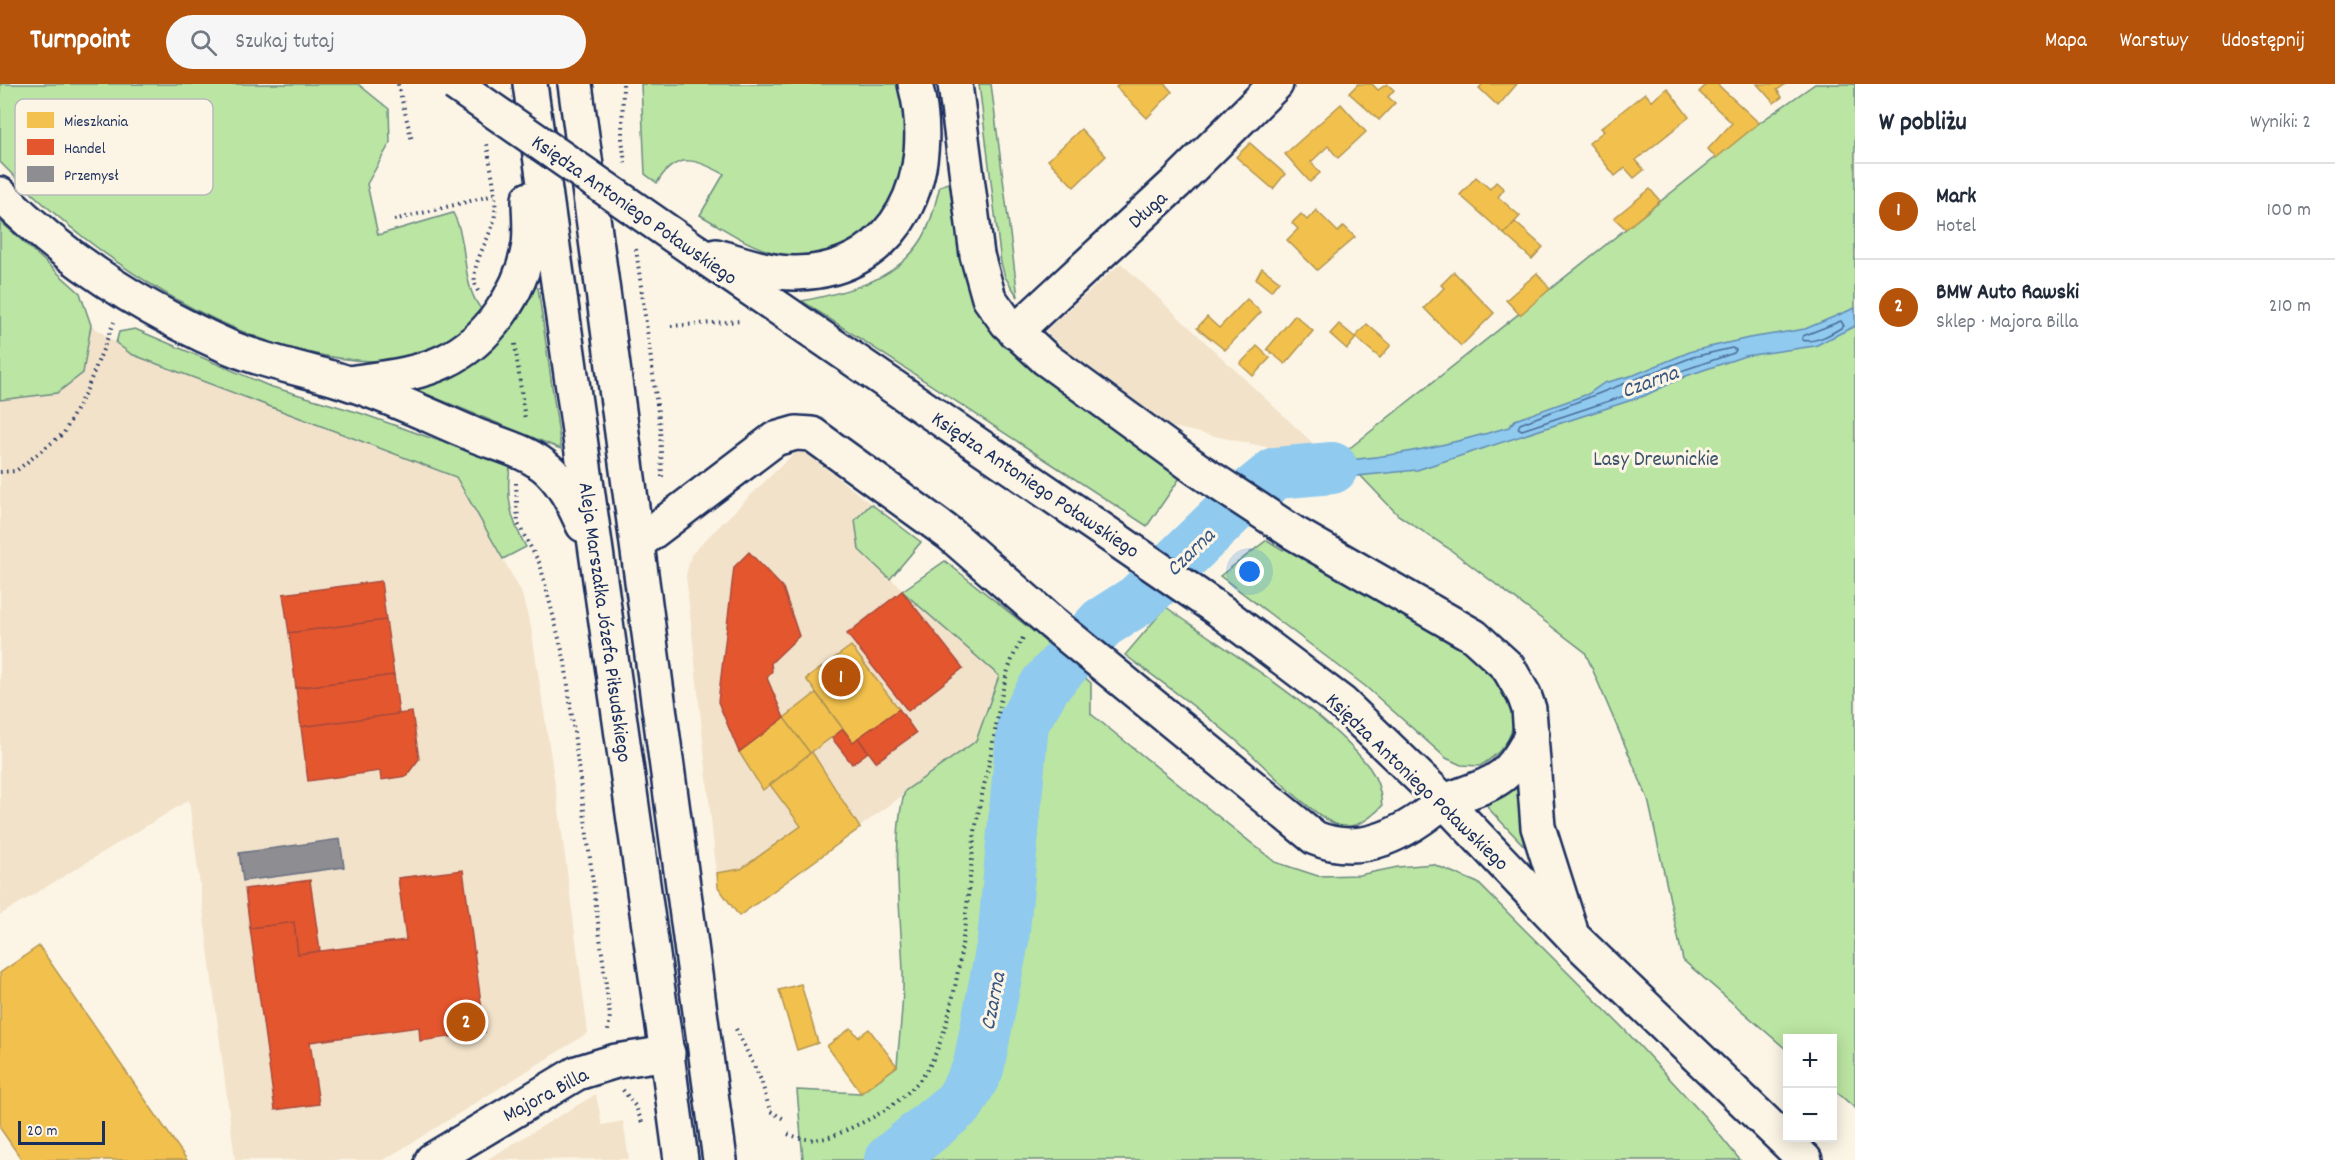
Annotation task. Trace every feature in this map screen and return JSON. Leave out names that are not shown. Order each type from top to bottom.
[{"type":"main road","name":"Księdza Antoniego Poławskiego","points":[[454,84],[1219,610],[1342,704],[1444,801],[1573,937],[1805,1160]]},
{"type":"main road","points":[[350,383],[406,374],[444,362],[469,346],[499,315],[518,279],[529,245],[530,84]]},
{"type":"main road","name":"Aleja Marszałka Józefa Piłsudskiego","points":[[530,84],[595,552],[643,866],[681,1156]]},
{"type":"main road","name":"Aleja Marszałka Józefa Piłsudskiego","points":[[575,84],[720,1155]]},
{"type":"main road","points":[[583,135],[589,84]]},
{"type":"main road","points":[[697,252],[795,273],[842,264],[876,244],[898,222],[914,192],[919,175],[922,117],[915,84]]},
{"type":"main road","points":[[955,84],[977,255],[989,298],[1015,332],[1046,359],[1197,469],[1294,533],[1461,628],[1488,647],[1508,667],[1524,695],[1532,734],[1538,827],[1573,937]]},
{"type":"main road","name":"Długa","points":[[1015,332],[1176,183],[1276,84]]},
{"type":"main road","points":[[0,194],[51,240],[126,294],[158,313],[232,348],[275,363],[350,383],[522,452],[550,471],[569,495],[595,552]]},
{"type":"main road","points":[[638,543],[775,439],[796,433],[812,434],[950,534],[1043,615],[1301,829],[1324,842],[1344,847],[1380,840],[1410,827],[1444,801],[1503,777],[1518,762],[1532,734]]},
{"type":"main road","name":"Majora Billa","points":[[432,1160],[577,1073],[616,1062],[668,1053]]},
{"type":"path","points":[[398,84],[412,141]]},
{"type":"path","points":[[481,297],[475,286],[476,268],[495,215],[485,135]]},
{"type":"path","points":[[394,220],[494,195]]},
{"type":"path","points":[[0,472],[16,471],[64,433],[87,389],[126,294]]},
{"type":"path","points":[[671,326],[749,321]]},
{"type":"path","points":[[515,340],[527,429]]},
{"type":"path","points":[[516,480],[515,498],[518,524],[540,564],[565,662],[610,1016],[608,1028]]},
{"type":"path","points":[[788,1134],[808,1142],[833,1136],[868,1120],[896,1103],[920,1079],[940,1044],[949,1014],[969,897],[973,847],[1002,689],[1043,615]]},
{"type":"path","points":[[624,1095],[636,1107],[645,1133]]},
{"type":"shaded area","points":[[1121,263],[1332,461],[1172,427],[1066,350],[1045,331]]},
{"type":"shaded area","points":[[91,325],[131,354],[456,477],[521,591],[531,627],[559,810],[588,1033],[384,1160],[235,1160],[189,800],[0,915],[0,400],[57,393],[83,373]]},
{"type":"shaded area","points":[[805,452],[871,504],[855,520],[859,550],[999,676],[976,741],[739,916],[718,887],[686,575],[691,555],[707,538],[794,453]]},
{"type":"shaded area","points":[[596,1094],[602,1125],[623,1121],[629,1159],[486,1160]]},
{"type":"green space","points":[[0,84],[358,84],[389,109],[390,143],[367,184],[378,235],[453,213],[461,237],[470,288],[482,310],[464,330],[441,345],[442,348],[407,358],[371,361],[320,355],[269,341],[218,321],[169,295],[122,265],[34,195],[213,195],[213,99],[15,99],[15,177],[0,162]]},
{"type":"green space","points":[[641,84],[897,84],[904,114],[905,145],[899,175],[888,202],[871,226],[848,243],[820,253],[787,255],[753,245],[700,215],[724,174],[705,165],[688,161],[672,166],[657,183],[645,174]]},
{"type":"green space","points":[[979,84],[991,84],[1018,297],[1005,277],[1001,263]]},
{"type":"green space","name":"Lasy Drewnickie","points":[[1815,84],[1855,84],[1855,1108],[1837,1092],[1837,1034],[1783,1034],[1783,1047],[1683,960],[1648,799],[1585,652],[1448,548],[1398,515],[1341,455],[1759,123]]},
{"type":"green space","points":[[955,180],[964,258],[1182,475],[1147,526],[802,301],[853,289],[884,275],[899,265],[922,239],[931,220],[940,186]]},
{"type":"green space","points":[[0,221],[80,293],[91,325],[83,373],[57,393],[0,400]]},
{"type":"green space","points":[[533,284],[538,288],[561,449],[416,390]]},
{"type":"green space","points":[[135,329],[269,386],[360,413],[510,466],[510,508],[526,547],[503,559],[456,477],[131,354],[116,343],[119,332]]},
{"type":"green space","points":[[871,504],[921,542],[890,579],[859,550],[855,520]]},
{"type":"green space","points":[[1267,540],[1283,550],[1289,541],[1462,649],[1477,662],[1491,676],[1510,706],[1513,721],[1510,736],[1499,751],[1480,766],[1461,765],[1446,758],[1365,686],[1220,576]]},
{"type":"green space","points":[[945,561],[1039,636],[1091,683],[1091,714],[1275,862],[1318,876],[1359,875],[1398,867],[1433,864],[1478,883],[1625,1030],[1705,1117],[1740,1160],[803,1160],[797,1090],[861,1093],[897,1066],[903,986],[898,833],[905,791],[976,741],[999,676],[902,591]]},
{"type":"green space","points":[[1166,607],[1274,682],[1326,723],[1369,767],[1375,776],[1382,806],[1369,818],[1354,825],[1342,826],[1331,822],[1304,803],[1210,719],[1125,655]]},
{"type":"green space","points":[[1518,786],[1532,854],[1486,803]]},
{"type":"water","points":[[1855,308],[1855,326],[1815,346],[1745,356],[1686,376],[1644,396],[1417,470],[1347,477],[1301,476],[1269,488],[1253,477],[1261,471],[1280,464],[1377,457],[1444,444],[1509,427],[1515,420],[1588,394],[1604,383],[1634,375],[1692,351],[1749,338],[1805,329]]},
{"type":"building: Mieszkania","points":[[1119,84],[1165,84],[1172,92],[1147,118],[1116,87]]},
{"type":"building: Mieszkania","points":[[1358,84],[1372,84],[1378,90],[1387,84],[1394,90],[1388,97],[1395,103],[1379,120],[1349,93]]},
{"type":"building: Mieszkania","points":[[1483,84],[1517,84],[1498,106],[1479,88]]},
{"type":"building: Mieszkania","points":[[1707,84],[1717,84],[1759,123],[1716,158],[1708,149],[1732,123],[1699,92]]},
{"type":"building: Mieszkania","points":[[1757,84],[1786,84],[1777,90],[1782,97],[1774,103]]},
{"type":"building: Mieszkania","points":[[1667,88],[1689,117],[1636,160],[1644,170],[1634,178],[1625,168],[1615,176],[1589,143],[1604,131],[1601,128],[1645,93],[1652,101]]},
{"type":"building: Mieszkania","points":[[1341,104],[1366,132],[1338,158],[1328,146],[1311,162],[1320,173],[1310,182],[1285,154]]},
{"type":"building: Mieszkania","points":[[1081,129],[1106,156],[1074,187],[1048,160]]},
{"type":"building: Mieszkania","points":[[1250,143],[1285,174],[1273,189],[1236,157]]},
{"type":"building: Mieszkania","points":[[1476,177],[1490,189],[1496,182],[1504,189],[1498,197],[1520,216],[1504,234],[1460,195]]},
{"type":"building: Mieszkania","points":[[1650,189],[1660,201],[1626,229],[1614,218]]},
{"type":"building: Mieszkania","points":[[1316,210],[1338,232],[1344,226],[1355,237],[1317,270],[1287,240],[1298,229],[1292,223],[1301,214],[1307,220]]},
{"type":"building: Mieszkania","points":[[1515,222],[1543,247],[1532,259],[1504,234]]},
{"type":"building: Mieszkania","points":[[1262,268],[1279,281],[1271,291],[1256,279]]},
{"type":"building: Mieszkania","points":[[1454,272],[1494,313],[1461,346],[1424,308],[1444,288],[1441,285]]},
{"type":"building: Mieszkania","points":[[1537,273],[1550,289],[1520,315],[1506,300]]},
{"type":"building: Mieszkania","points":[[1247,299],[1261,312],[1225,350],[1197,328],[1207,317],[1219,328]]},
{"type":"building: Mieszkania","points":[[1295,315],[1313,331],[1285,364],[1267,349]]},
{"type":"building: Mieszkania","points":[[1339,324],[1356,338],[1347,349],[1330,334]]},
{"type":"building: Mieszkania","points":[[1367,324],[1391,345],[1380,358],[1355,337]]},
{"type":"building: Mieszkania","points":[[1257,346],[1270,358],[1253,376],[1240,364]]},
{"type":"building: Mieszkania","points":[[851,646],[899,709],[853,742],[806,679]]},
{"type":"building: Mieszkania","points":[[816,693],[843,729],[810,753],[784,718]]},
{"type":"building: Mieszkania","points":[[784,718],[810,753],[763,790],[739,752]]},
{"type":"building: Mieszkania","points":[[812,752],[860,828],[739,916],[718,887],[717,873],[741,869],[801,826],[770,785]]},
{"type":"building: Mieszkania","points":[[39,946],[187,1160],[22,1160],[0,1128],[0,973]]},
{"type":"building: Mieszkania","points":[[801,984],[818,1043],[797,1050],[779,990]]},
{"type":"building: Mieszkania","points":[[851,1028],[858,1037],[869,1029],[897,1066],[861,1093],[827,1046]]},
{"type":"building: Handel","points":[[749,552],[783,588],[799,636],[771,663],[772,671],[767,678],[784,718],[739,752],[718,702],[734,567]]},
{"type":"building: Handel","points":[[381,581],[386,620],[289,633],[283,594]]},
{"type":"building: Handel","points":[[902,591],[963,668],[908,711],[847,634]]},
{"type":"building: Handel","points":[[386,620],[394,675],[296,688],[289,633]]},
{"type":"building: Handel","points":[[394,675],[399,714],[301,727],[296,688]]},
{"type":"building: Handel","points":[[899,709],[916,733],[876,762],[858,738]]},
{"type":"building: Handel","points":[[412,712],[419,759],[406,776],[381,780],[380,771],[308,781],[301,727]]},
{"type":"building: Handel","points":[[843,729],[853,742],[858,738],[868,752],[852,764],[832,738]]},
{"type":"building: Handel","points":[[463,870],[485,1032],[420,1041],[419,1027],[310,1042],[319,1104],[275,1110],[250,928],[294,922],[298,954],[406,940],[398,878]]},
{"type":"building: Handel","points":[[310,880],[320,951],[298,954],[294,922],[250,928],[245,889]]},
{"type":"building: Przemysł","points":[[340,839],[344,867],[243,881],[239,853]]},
{"type":"waterway","name":"Czarna","points":[[890,1160],[960,1102],[978,1069],[1003,941],[1023,723],[1046,684],[1102,623],[1138,600],[1232,509],[1276,473],[1332,468]]},
{"type":"place","name":"Mark","points":[[841,677]]},
{"type":"place","name":"BMW Auto Rawski","points":[[466,1022]]}]
